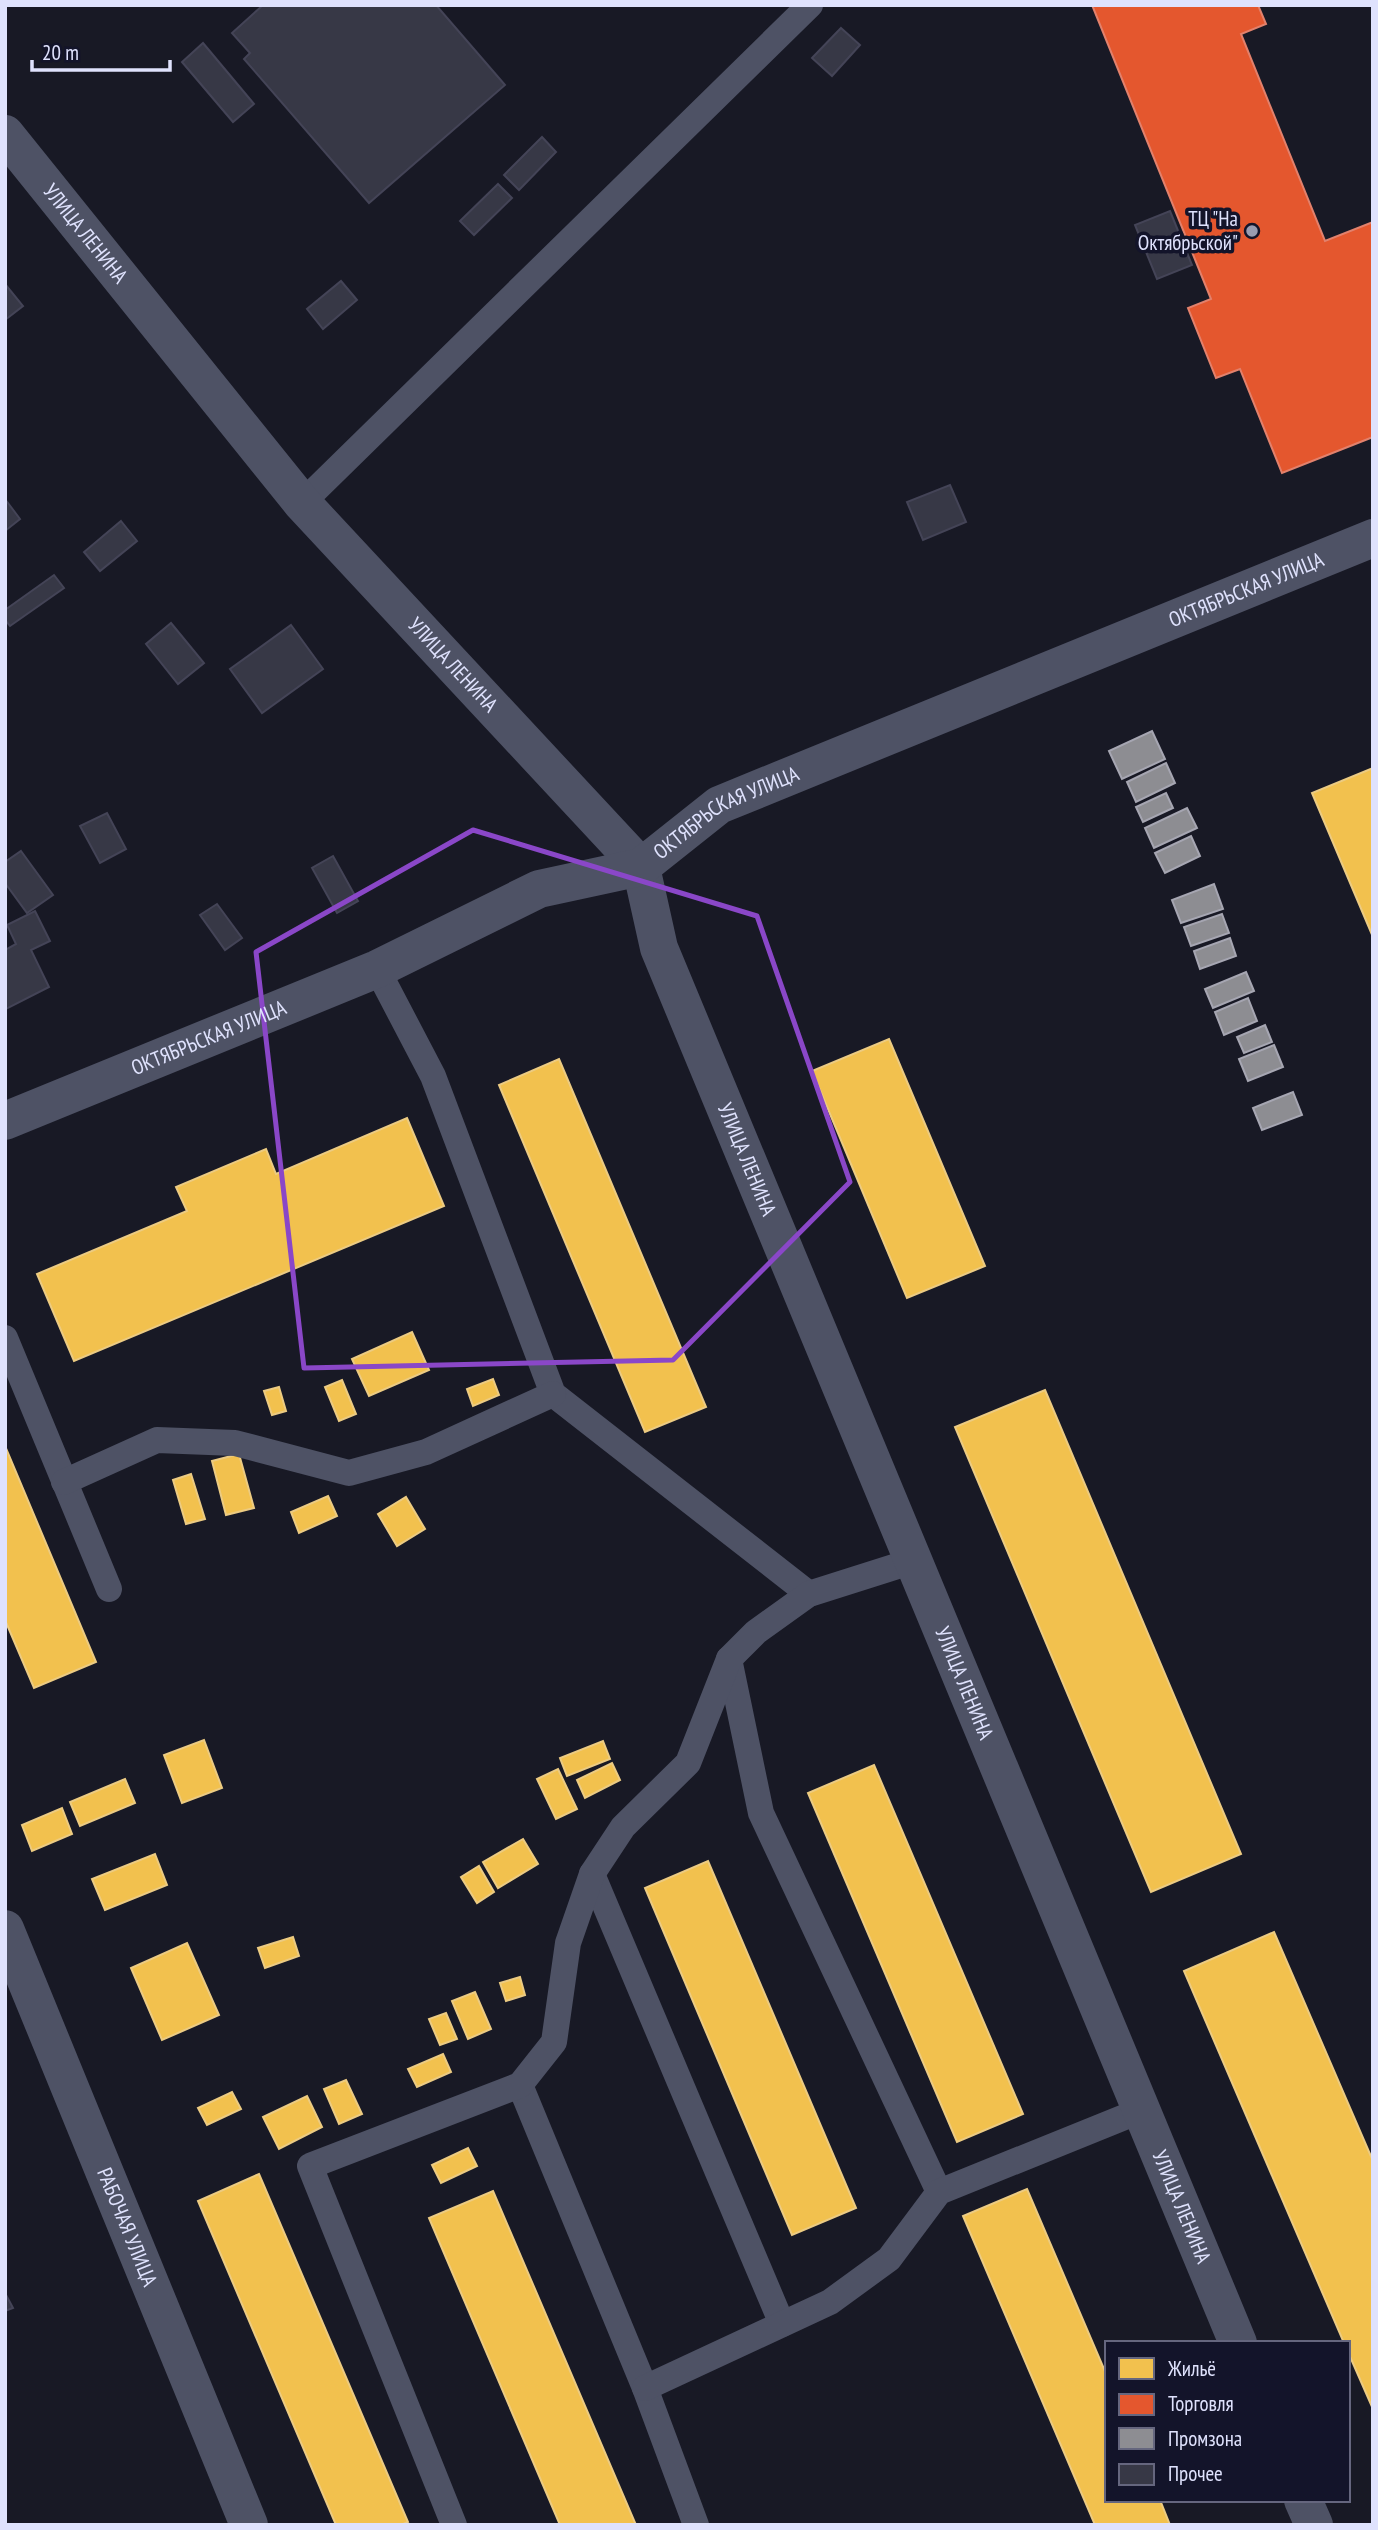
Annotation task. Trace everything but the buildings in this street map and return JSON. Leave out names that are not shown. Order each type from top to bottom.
[{"type":"street","name":"УЛИЦА ЛЕНИНА","points":[[5,134],[302,503],[641,867],[659,948],[1237,2341]]},
{"type":"street","name":"ОКТЯБРЬСКАЯ УЛИЦА","points":[[5,1121],[377,969],[539,889],[641,867],[719,805],[1373,538]]},
{"type":"street","name":"РАБОЧАЯ УЛИЦА","points":[[5,1929],[249,2525]]},
{"type":"street","points":[[1304,2502],[1314,2525]]},
{"type":"lane","points":[[302,503],[798,11]]},
{"type":"lane","points":[[377,969],[433,1076],[554,1394],[809,1594]]},
{"type":"lane","points":[[5,1338],[109,1589]]},
{"type":"lane","points":[[64,1482],[157,1440],[235,1443],[349,1473],[426,1452],[554,1394]]},
{"type":"lane","points":[[454,2525],[310,2166],[520,2085],[554,2042],[568,1943],[592,1874],[623,1827],[688,1763],[729,1659],[756,1632],[809,1594],[914,1561]]},
{"type":"lane","points":[[729,1659],[761,1813],[939,2192]]},
{"type":"lane","points":[[592,1874],[782,2324]]},
{"type":"lane","points":[[520,2085],[645,2388],[696,2525]]},
{"type":"lane","points":[[645,2388],[830,2302],[889,2259],[939,2192],[1142,2110]]},
{"type":"highlighted area","points":[[473,830],[757,916],[850,1182],[673,1360],[304,1368],[256,952]]},
{"type":"place","name":"ТЦ \"На Октябрьской\"","points":[[1252,231]]}]
